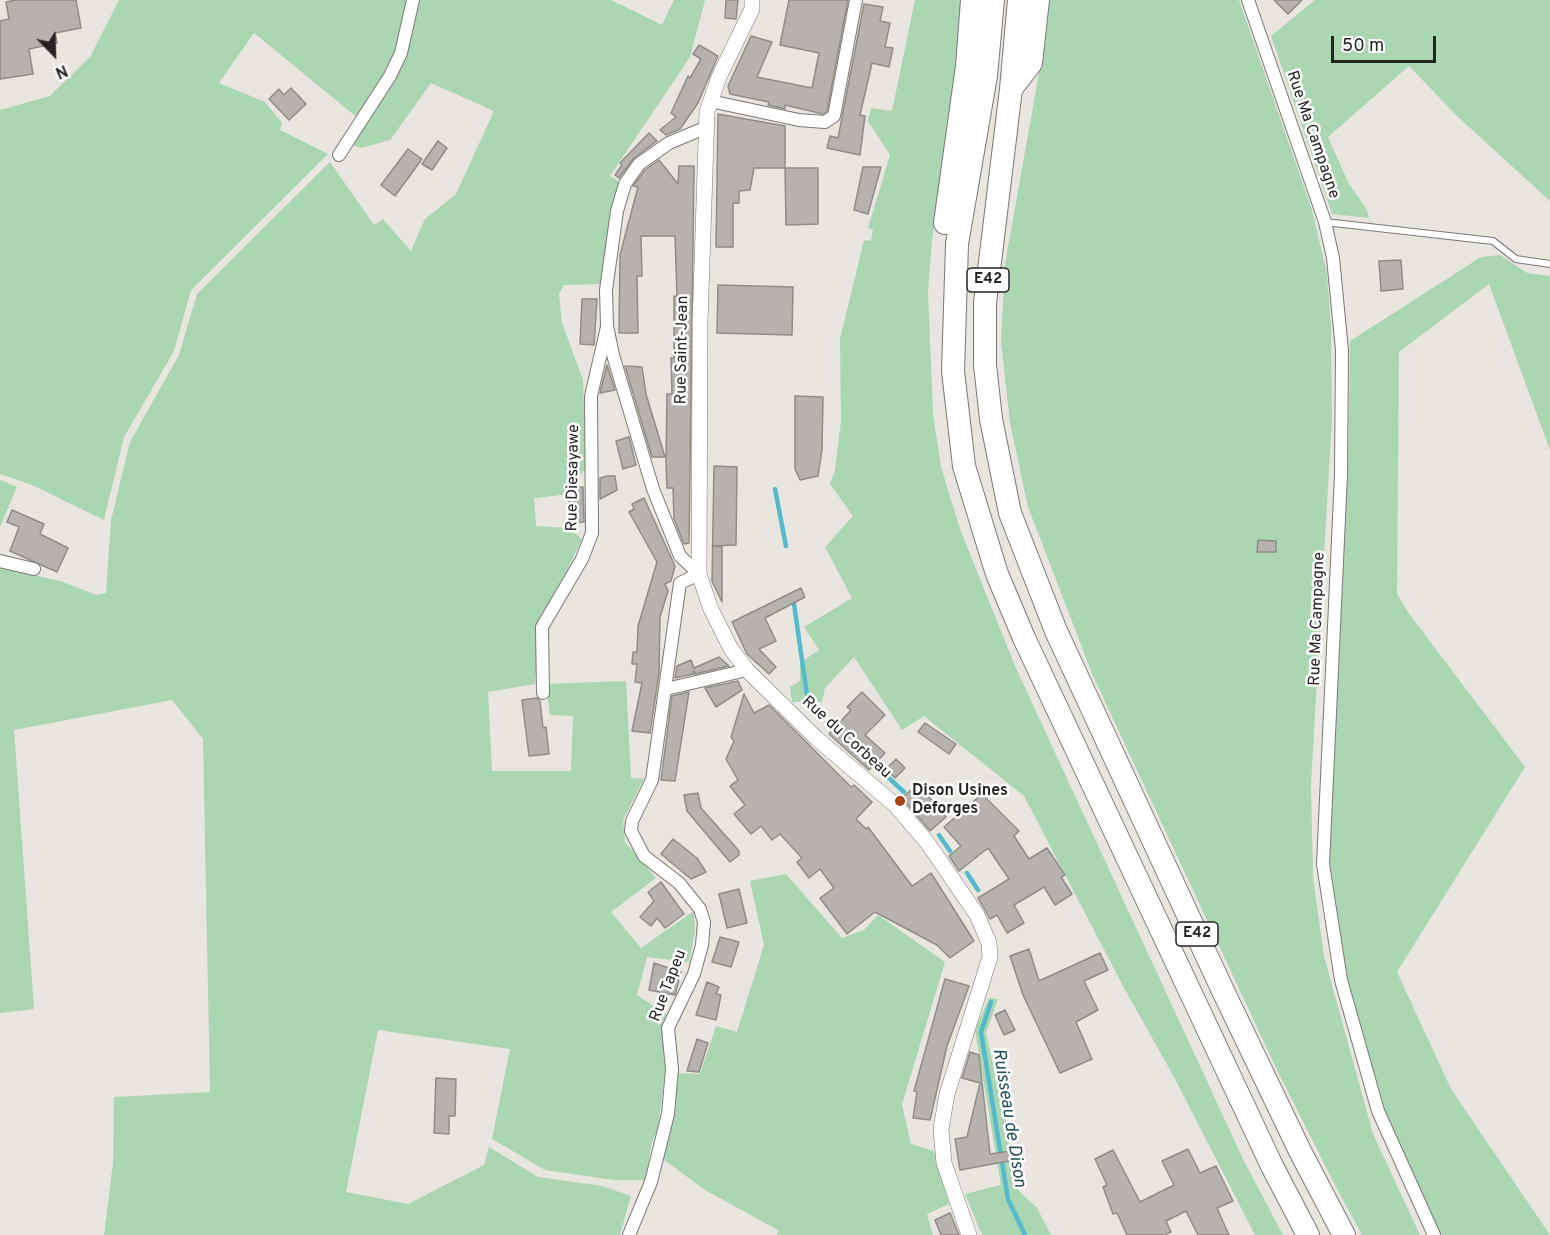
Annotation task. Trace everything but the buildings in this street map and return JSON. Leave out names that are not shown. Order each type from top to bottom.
[{"type":"highway","points":[[953,314],[944,236],[967,66],[972,0]]},
{"type":"highway","name":"E42","points":[[993,0],[986,76],[957,244],[953,314],[954,382],[964,466],[997,574],[1023,638],[1272,1166],[1308,1235]]},
{"type":"highway","name":"E42","points":[[1019,0],[1011,89],[985,303],[985,354],[991,419],[1010,513],[1029,566],[1061,641],[1299,1151],[1344,1235]]},
{"type":"highway","points":[[1011,89],[1031,63],[1038,0]]},
{"type":"street","points":[[339,155],[390,76],[401,53],[412,0]]},
{"type":"street","name":"Rue Saint-Jean","points":[[699,574],[701,312],[707,127],[710,100],[752,9],[752,0]]},
{"type":"street","points":[[710,100],[799,120],[825,122],[834,116],[856,0]]},
{"type":"street","name":"Rue Ma Campagne","points":[[1248,0],[1324,222],[1333,258],[1342,350],[1340,498],[1323,864],[1341,980],[1378,1112],[1434,1235]]},
{"type":"street","name":"Rue Diesayawe","points":[[699,574],[680,556],[670,536],[629,414],[607,326],[606,290],[617,211],[625,184],[639,164],[669,143],[707,127]]},
{"type":"street","name":"Rue Diesayawe","points":[[543,693],[542,627],[582,559],[592,533],[591,396],[607,326]]},
{"type":"street","points":[[0,561],[34,569]]},
{"type":"street","name":"Rue du Corbeau","points":[[699,574],[710,607],[731,649],[747,670],[816,738],[895,805],[914,827],[977,915],[989,943],[990,957],[947,1094],[941,1129],[944,1163],[969,1235]]},
{"type":"street","name":"Rue Tapeu","points":[[629,1235],[651,1182],[668,1114],[672,1070],[668,1028],[694,974],[702,945],[704,922],[700,909],[679,883],[644,856],[631,831],[632,820],[652,780],[680,583],[699,574]]},
{"type":"street","points":[[666,689],[747,670]]},
{"type":"lane","points":[[1324,222],[1493,241],[1516,259],[1550,264]]},
{"type":"green space","points":[[119,0],[407,0],[394,54],[359,119],[254,33],[219,83],[265,102],[282,123],[280,130],[328,154],[191,290],[174,351],[124,437],[104,520],[32,485],[0,474],[0,110],[50,96],[90,57]]},
{"type":"green space","points":[[420,0],[611,0],[662,25],[674,0],[705,0],[690,57],[610,176],[621,183],[611,210],[602,284],[564,285],[559,294],[562,323],[583,380],[586,468],[562,495],[534,498],[536,526],[569,528],[582,539],[539,629],[535,684],[488,692],[492,771],[571,771],[573,716],[550,715],[546,684],[626,681],[631,778],[644,779],[623,820],[625,842],[656,878],[611,912],[641,948],[694,911],[695,931],[689,962],[647,957],[637,995],[669,1016],[663,1030],[665,1072],[658,1128],[651,1145],[646,1180],[614,1180],[545,1170],[492,1139],[510,1049],[378,1030],[346,1192],[408,1204],[484,1165],[489,1147],[538,1177],[602,1186],[631,1196],[620,1235],[104,1235],[113,1163],[114,1097],[210,1092],[203,739],[172,700],[14,730],[34,1009],[0,1013],[0,567],[63,582],[96,595],[106,593],[111,520],[130,442],[179,355],[197,294],[330,162],[374,225],[383,219],[411,251],[425,219],[456,194],[494,111],[431,83],[390,140],[361,148],[353,145],[406,59]]},
{"type":"green space","points":[[915,0],[960,0],[961,26],[947,157],[932,240],[928,291],[933,414],[941,467],[960,529],[1015,666],[1243,1159],[1283,1235],[1255,1235],[1174,1077],[1123,986],[1024,796],[924,716],[902,730],[854,657],[825,688],[822,702],[792,702],[790,687],[800,681],[800,663],[819,650],[804,627],[852,598],[825,547],[853,516],[830,484],[835,470],[841,421],[840,339],[864,240],[871,241],[873,230],[868,228],[890,155],[868,121],[871,108],[892,111]]},
{"type":"green space","points":[[1048,0],[1239,0],[1312,210],[1327,274],[1331,327],[1332,417],[1311,784],[1313,878],[1324,956],[1373,1134],[1420,1235],[1362,1235],[1336,1187],[1277,1070],[1093,676],[1028,507],[1010,423],[1001,341],[1005,264],[1045,39]]},
{"type":"green space","points":[[1315,0],[1550,0],[1550,201],[1457,116],[1409,66],[1328,137],[1348,182],[1366,208],[1369,218],[1332,214],[1271,36]]},
{"type":"green space","points":[[1500,255],[1527,273],[1550,276],[1550,450],[1489,284],[1399,352],[1397,594],[1410,615],[1525,767],[1397,972],[1451,1089],[1550,1235],[1437,1235],[1395,1143],[1368,1064],[1341,969],[1329,853],[1337,628],[1348,471],[1350,341],[1481,257]]},
{"type":"green space","points":[[0,480],[17,487],[0,527]]},
{"type":"green space","points":[[786,874],[842,938],[864,930],[878,915],[945,962],[902,1104],[911,1144],[934,1151],[949,1204],[927,1214],[933,1235],[777,1235],[778,1230],[705,1190],[663,1159],[677,1073],[700,1074],[716,1026],[737,1032],[764,945],[750,881]]},
{"type":"green space","points":[[989,998],[998,999],[986,1033],[1009,1135],[1009,1159],[1019,1191],[1037,1208],[1051,1235],[982,1235],[965,1194],[1001,1185],[975,1030]]},
{"type":"waterway","name":"Ruisseau de Dison","points":[[775,489],[786,546]]},
{"type":"waterway","name":"Ruisseau de Dison","points":[[793,597],[807,695]]},
{"type":"waterway","name":"Ruisseau de Dison","points":[[879,769],[904,792]]},
{"type":"waterway","name":"Ruisseau de Dison","points":[[939,835],[950,851]]},
{"type":"waterway","name":"Ruisseau de Dison","points":[[967,873],[978,890]]},
{"type":"waterway","name":"Ruisseau de Dison","points":[[991,1002],[981,1032],[1008,1199],[1025,1235]]},
{"type":"place","name":"Dison Usines Deforges","points":[[900,801]]}]
